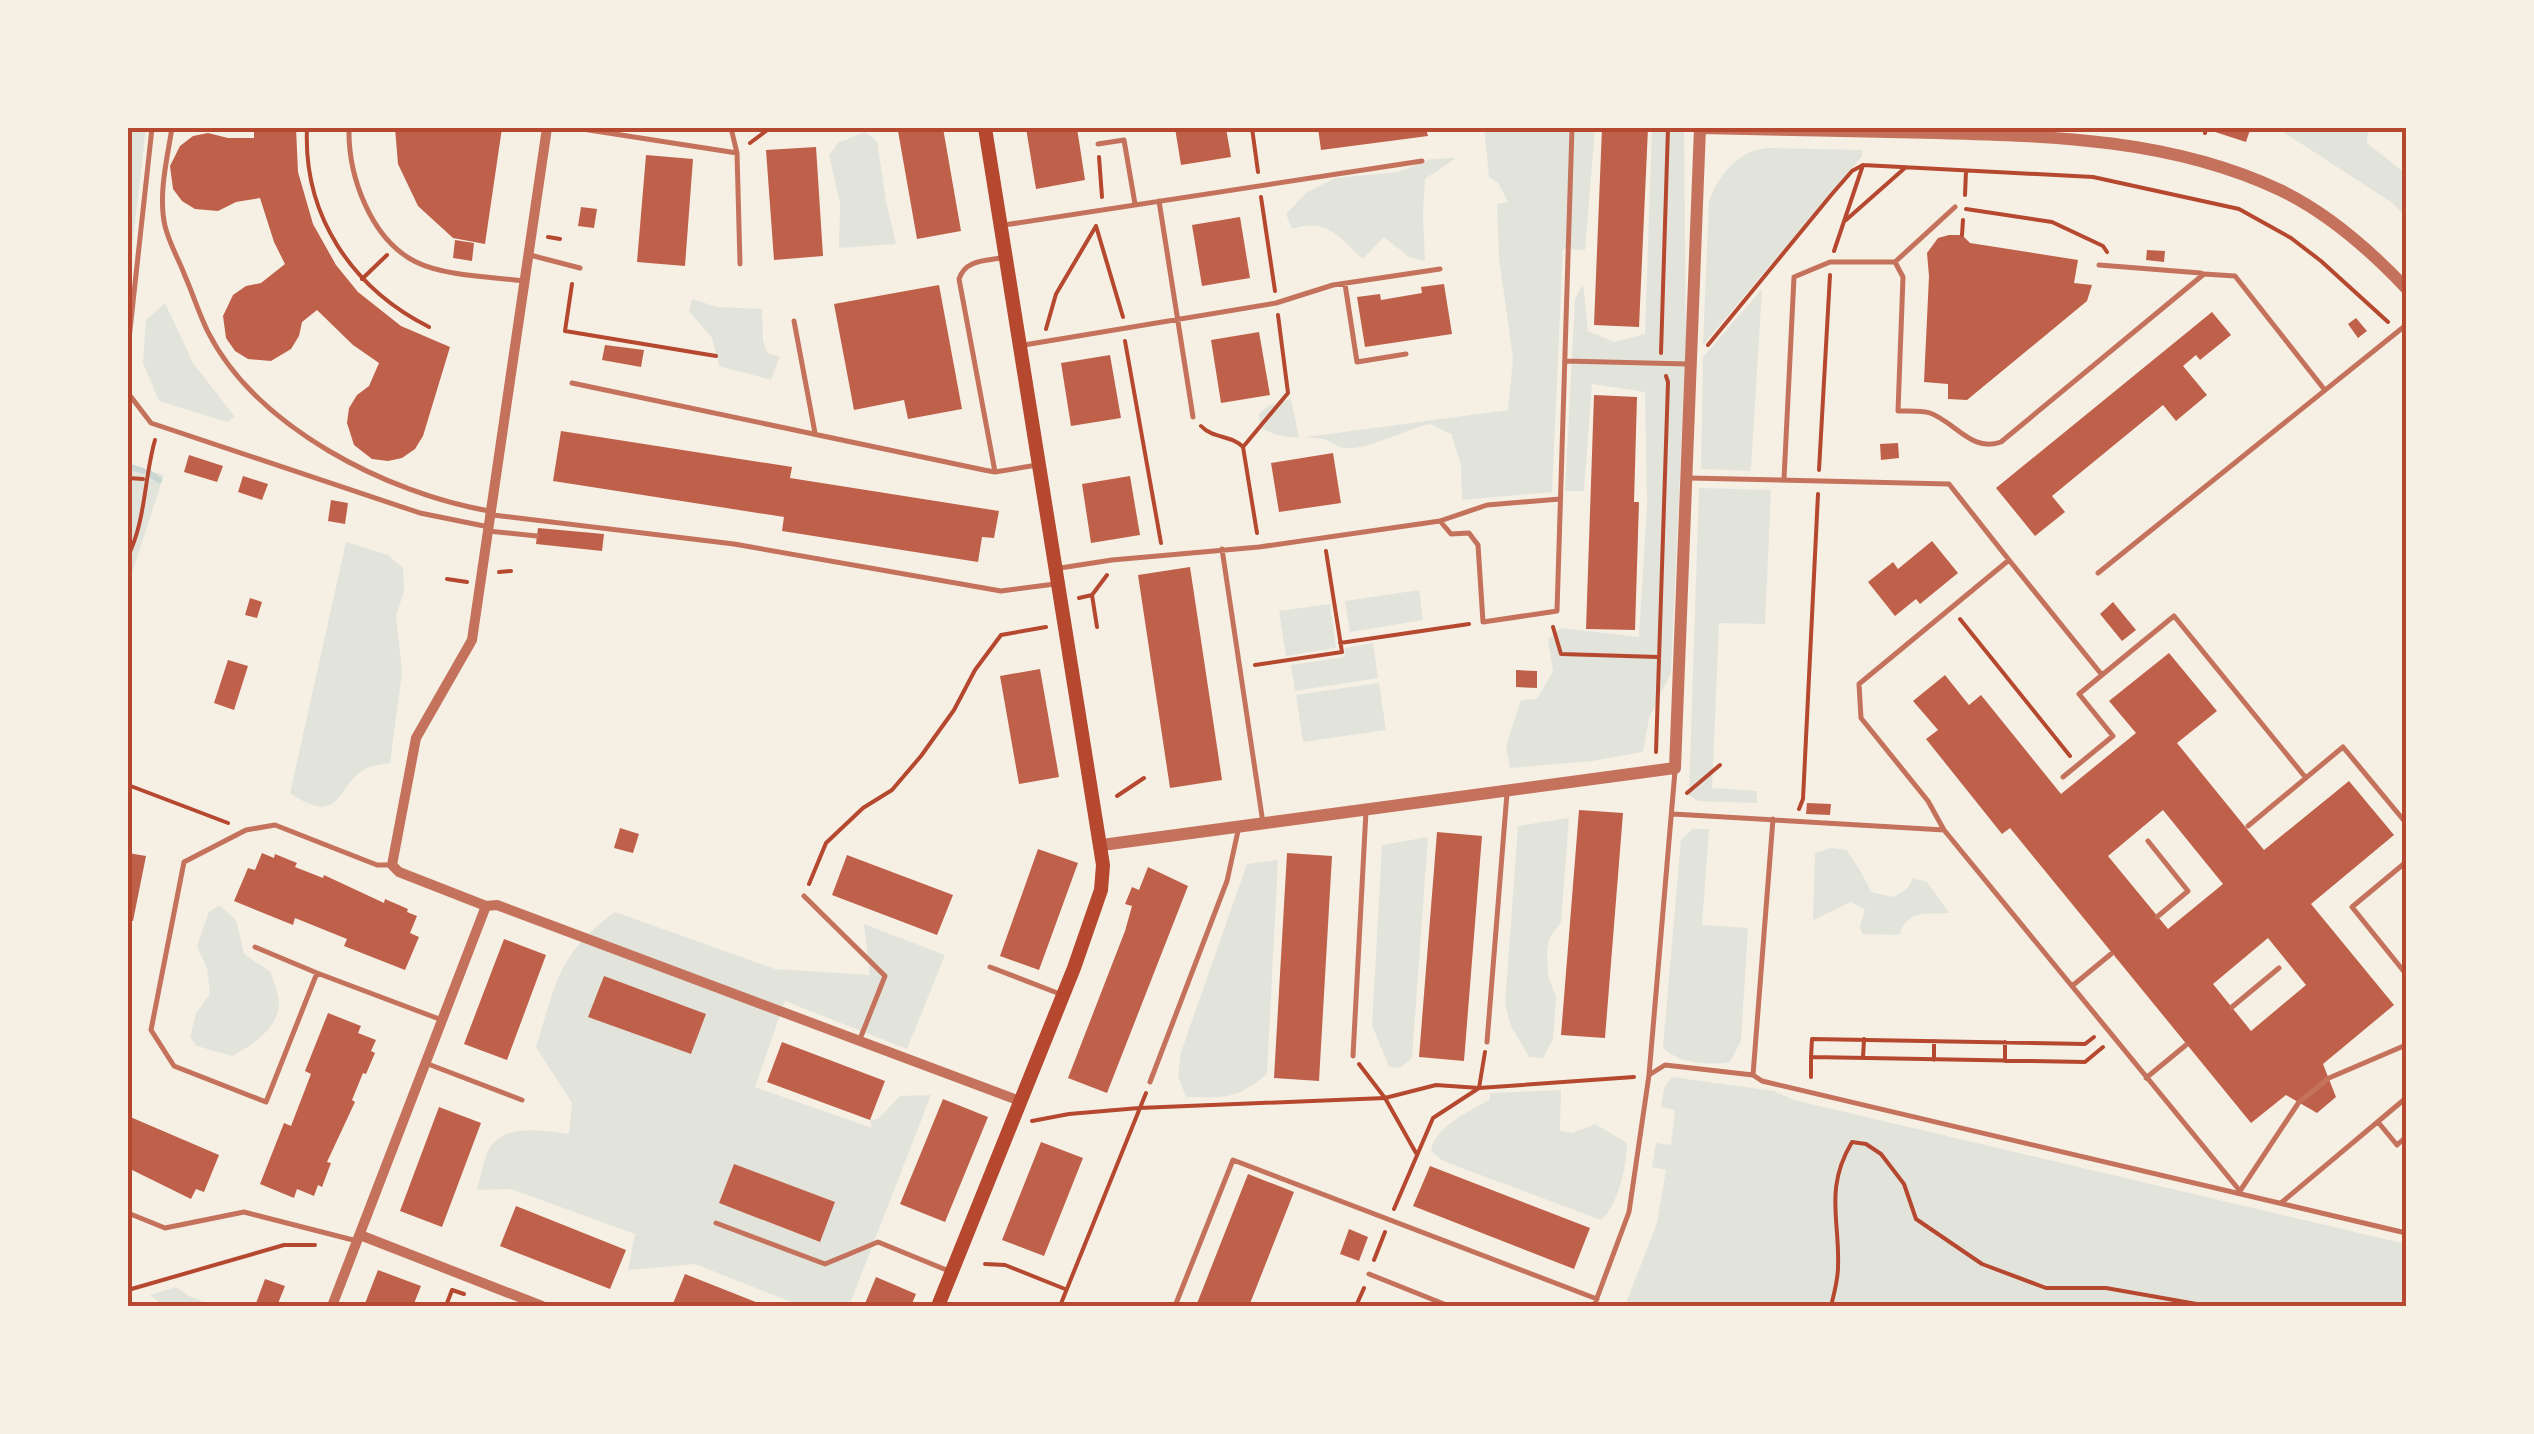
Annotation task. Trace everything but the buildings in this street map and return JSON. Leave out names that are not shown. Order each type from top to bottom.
[{"type":"main road","points":[[938,1306],[1101,890],[1102,846],[986,128]]},
{"type":"street","points":[[547,128],[472,640],[416,738],[392,864],[399,872],[486,906],[497,905],[1020,1101]]},
{"type":"street","points":[[1102,846],[1675,768],[1700,128],[2073,132],[2207,163],[2280,190],[2346,232],[2406,288]]},
{"type":"street","points":[[332,1306],[486,906]]},
{"type":"street","points":[[358,1238],[542,1306]]},
{"type":"lane","points":[[128,348],[152,128]]},
{"type":"lane","points":[[172,128],[162,198],[165,227],[209,334],[244,382],[325,449],[370,475],[457,505],[491,513],[734,544],[1001,592],[1057,576],[1222,549],[1440,521],[1487,505],[1560,499]]},
{"type":"lane","points":[[349,128],[355,180],[369,211],[412,260],[434,268],[524,281]]},
{"type":"lane","points":[[576,128],[736,153]]},
{"type":"lane","points":[[732,128],[740,264]]},
{"type":"lane","points":[[1440,521],[1451,534],[1469,532],[1478,545],[1482,622],[1557,611],[1572,128]]},
{"type":"lane","points":[[1098,144],[1124,140],[1135,204]]},
{"type":"lane","points":[[1001,226],[1422,161]]},
{"type":"lane","points":[[1159,200],[1193,417]]},
{"type":"lane","points":[[1784,479],[1794,277],[1830,262],[1895,262],[1955,207]]},
{"type":"lane","points":[[528,255],[580,268]]},
{"type":"lane","points":[[995,472],[959,279],[962,270],[972,263],[1006,257]]},
{"type":"lane","points":[[1895,262],[1903,276],[1898,410],[1930,413],[1976,442],[1992,445],[2001,442],[2204,274]]},
{"type":"lane","points":[[2099,265],[2234,276],[2324,390]]},
{"type":"lane","points":[[1021,345],[1276,303],[1345,284],[1440,269]]},
{"type":"lane","points":[[1345,284],[1357,362],[1406,354]]},
{"type":"lane","points":[[794,320],[815,433]]},
{"type":"lane","points":[[2098,573],[2406,325]]},
{"type":"lane","points":[[1565,361],[1691,364]]},
{"type":"lane","points":[[572,383],[995,472],[1040,464]]},
{"type":"lane","points":[[128,393],[151,424],[420,513],[537,536]]},
{"type":"lane","points":[[1687,478],[1949,484],[2102,675]]},
{"type":"lane","points":[[1222,549],[1264,825]]},
{"type":"lane","points":[[2009,560],[1859,684],[1861,718],[1928,801],[1944,830],[2240,1191]]},
{"type":"lane","points":[[2063,777],[2113,736],[2079,694],[2174,616],[2306,778]]},
{"type":"lane","points":[[2248,826],[2343,748],[2406,823]]},
{"type":"lane","points":[[1175,1306],[1232,1160],[1595,1303],[1629,1212],[1649,1075],[1675,768]]},
{"type":"lane","points":[[1486,1042],[1507,792]]},
{"type":"lane","points":[[1353,1056],[1366,811]]},
{"type":"lane","points":[[1672,814],[1944,830]]},
{"type":"lane","points":[[1753,1075],[1773,820]]},
{"type":"lane","points":[[317,972],[266,1102],[174,1066],[151,1030],[184,862],[246,830],[275,826],[376,865],[392,864]]},
{"type":"lane","points":[[1150,1082],[1227,881],[1239,828]]},
{"type":"lane","points":[[2148,841],[2188,892],[2157,917]]},
{"type":"lane","points":[[2406,862],[2352,907],[2406,974]]},
{"type":"lane","points":[[804,896],[885,976],[859,1042]]},
{"type":"lane","points":[[254,947],[442,1020]]},
{"type":"lane","points":[[2072,986],[2111,954]]},
{"type":"lane","points":[[990,967],[1062,996]]},
{"type":"lane","points":[[2232,1007],[2278,968]]},
{"type":"lane","points":[[2146,1078],[2186,1045]]},
{"type":"lane","points":[[2240,1191],[2300,1102],[2329,1078],[2406,1045]]},
{"type":"lane","points":[[425,1063],[522,1100]]},
{"type":"lane","points":[[1649,1075],[1665,1065],[1753,1075],[1762,1081],[2406,1232]]},
{"type":"lane","points":[[2280,1203],[2406,1098]]},
{"type":"lane","points":[[2378,1122],[2398,1145],[2406,1138]]},
{"type":"lane","points":[[128,1213],[165,1228],[244,1212],[358,1238]]},
{"type":"lane","points":[[716,1223],[825,1264],[878,1242],[952,1272]]},
{"type":"lane","points":[[1369,1274],[1449,1306]]},
{"type":"path","points":[[307,128],[308,170],[322,219],[334,242],[362,279],[385,301],[430,328]]},
{"type":"path","points":[[736,153],[770,128]]},
{"type":"path","points":[[1656,752],[1668,382],[1660,363],[1668,128]]},
{"type":"path","points":[[1691,364],[1852,171],[1863,165],[2092,177],[2238,209],[2291,238],[2321,261],[2376,308],[2396,332]]},
{"type":"path","points":[[1844,222],[1906,168]]},
{"type":"path","points":[[1955,207],[2052,222],[2104,246],[2110,256],[2108,266]]},
{"type":"path","points":[[1042,342],[1056,294],[1096,226]]},
{"type":"path","points":[[544,236],[560,239]]},
{"type":"path","points":[[362,279],[397,246]]},
{"type":"path","points":[[572,284],[565,331],[716,356]]},
{"type":"path","points":[[1193,417],[1206,431],[1244,447],[1259,547]]},
{"type":"path","points":[[128,556],[144,509],[145,480],[159,426]]},
{"type":"path","points":[[128,478],[145,480]]},
{"type":"path","points":[[1240,668],[1342,652],[1324,538]]},
{"type":"path","points":[[1077,598],[1092,595],[1113,568]]},
{"type":"path","points":[[496,586],[499,571],[511,572]]},
{"type":"path","points":[[447,579],[472,583]]},
{"type":"path","points":[[1092,595],[1097,627]]},
{"type":"path","points":[[1950,608],[2078,765]]},
{"type":"path","points":[[1549,612],[1560,654],[1659,657]]},
{"type":"path","points":[[1340,643],[1482,622]]},
{"type":"path","points":[[804,896],[826,843],[863,808],[892,790],[922,756],[1001,634],[1046,627]]},
{"type":"path","points":[[1686,794],[1720,765]]},
{"type":"path","points":[[1117,796],[1144,778]]},
{"type":"path","points":[[128,785],[246,830]]},
{"type":"path","points":[[1811,1091],[1812,1038],[2085,1044],[2106,1028]]},
{"type":"path","points":[[1812,1057],[2084,1062],[2114,1038]]},
{"type":"path","points":[[1864,1040],[1864,1058]]},
{"type":"path","points":[[1934,1041],[1934,1060]]},
{"type":"path","points":[[1356,1306],[1433,1118],[1479,1088],[1486,1042]]},
{"type":"path","points":[[2005,1042],[2005,1061]]},
{"type":"path","points":[[1353,1056],[1386,1098],[1416,1153]]},
{"type":"path","points":[[1032,1121],[1139,1108],[1386,1098],[1436,1086],[1479,1088],[1649,1075]]},
{"type":"path","points":[[1060,1306],[1150,1082]]},
{"type":"path","points":[[1831,1306],[1838,1267],[1833,1212],[1842,1160],[1852,1142],[1866,1144],[1881,1154],[1904,1184],[1916,1219],[1982,1264],[2046,1288],[2106,1288],[2208,1306]]},
{"type":"path","points":[[128,1290],[284,1246],[322,1245]]},
{"type":"path","points":[[985,1264],[1005,1265],[1067,1290]]},
{"type":"path","points":[[446,1306],[452,1290],[464,1295],[466,1290]]},
{"type":"shaded area","points":[[128,128],[146,128],[128,283]]},
{"type":"shaded area","points":[[1484,128],[1595,128],[1585,250],[1563,249],[1552,492],[1462,500],[1461,465],[1451,434],[1430,424],[1353,448],[1303,437],[1508,410],[1513,358],[1499,258],[1497,204],[1508,202],[1498,183],[1489,177]]},
{"type":"shaded area","points":[[1652,128],[1684,128],[1686,341],[1671,673],[1649,718],[1643,752],[1510,768],[1506,746],[1521,700],[1537,699],[1553,671],[1548,639],[1561,628],[1639,637],[1647,504],[1645,392],[1592,384],[1584,491],[1565,491],[1575,299],[1583,284],[1588,331],[1614,342],[1645,334]]},
{"type":"shaded area","points":[[2277,128],[2368,128],[2367,143],[2406,174],[2406,216],[2391,202]]},
{"type":"shaded area","points":[[865,132],[877,141],[896,244],[839,248],[840,203],[829,155],[838,143]]},
{"type":"shaded area","points":[[1768,148],[1862,150],[1862,156],[1703,345],[1709,201],[1731,165]]},
{"type":"shaded area","points":[[1456,158],[1425,179],[1425,261],[1409,257],[1384,237],[1363,259],[1324,227],[1292,229],[1286,214],[1307,192],[1336,178],[1398,172],[1431,159]]},
{"type":"shaded area","points":[[1762,289],[1750,471],[1701,469],[1703,357]]},
{"type":"shaded area","points":[[692,299],[717,307],[762,309],[763,341],[768,353],[780,357],[771,380],[719,366],[712,338],[689,311]]},
{"type":"shaded area","points":[[165,303],[193,363],[235,417],[227,422],[159,401],[143,363],[146,320]]},
{"type":"shaded area","points":[[1291,399],[1299,437],[1267,431],[1260,426],[1259,414],[1268,406]]},
{"type":"shaded area","points":[[128,464],[164,475],[128,585]]},
{"type":"shaded area","points":[[1699,488],[1771,490],[1765,624],[1719,623],[1712,788],[1757,791],[1757,803],[1698,801],[1689,795]]},
{"type":"shaded area","points":[[346,542],[388,555],[403,568],[404,591],[396,616],[402,672],[390,763],[365,769],[337,800],[320,807],[290,793]]},
{"type":"shaded area","points":[[1419,590],[1423,620],[1350,632],[1345,601]]},
{"type":"shaded area","points":[[1330,604],[1336,648],[1286,656],[1279,611]]},
{"type":"shaded area","points":[[1373,643],[1378,678],[1295,691],[1291,665],[1345,657],[1344,648]]},
{"type":"shaded area","points":[[1379,683],[1386,730],[1303,742],[1296,695]]},
{"type":"shaded area","points":[[1569,818],[1561,922],[1549,939],[1547,953],[1548,976],[1556,997],[1553,1039],[1543,1058],[1529,1057],[1511,1026],[1505,1004],[1518,826]]},
{"type":"shaded area","points":[[1692,829],[1709,829],[1702,925],[1748,928],[1741,1041],[1730,1062],[1684,1060],[1663,1047],[1681,840]]},
{"type":"shaded area","points":[[1428,837],[1412,1058],[1400,1068],[1389,1067],[1372,1025],[1382,845]]},
{"type":"shaded area","points":[[1831,848],[1847,850],[1871,892],[1894,897],[1908,888],[1913,878],[1927,882],[1949,913],[1913,917],[1899,935],[1862,934],[1865,910],[1851,902],[1813,920],[1815,853]]},
{"type":"shaded area","points":[[1278,860],[1267,1074],[1230,1096],[1186,1097],[1178,1076],[1181,1052],[1247,864]]},
{"type":"shaded area","points":[[219,905],[236,920],[244,954],[271,972],[279,1000],[269,1029],[232,1056],[197,1046],[190,1037],[196,1013],[210,994],[207,968],[197,946],[209,912]]},
{"type":"shaded area","points":[[615,912],[775,969],[870,975],[864,924],[945,955],[907,1049],[785,1001],[755,1087],[872,1128],[870,1120],[878,1119],[900,1096],[931,1095],[849,1306],[801,1306],[695,1264],[628,1270],[635,1234],[511,1189],[477,1190],[488,1151],[503,1136],[524,1130],[569,1134],[572,1103],[536,1047],[562,971],[581,941]],"holes":[[[604,976],[706,1014],[691,1054],[589,1017]],[[734,1164],[834,1202],[819,1242],[719,1203]]]},
{"type":"shaded area","points":[[1672,1077],[1774,1091],[1794,1100],[2406,1244],[2406,1306],[1625,1306],[1657,1223],[1666,1170],[1652,1167],[1656,1143],[1671,1145],[1675,1110],[1661,1107],[1664,1088]]},
{"type":"shaded area","points":[[1561,1090],[1560,1131],[1572,1133],[1595,1124],[1627,1143],[1617,1195],[1601,1220],[1443,1161],[1431,1151],[1446,1127],[1490,1099],[1490,1093]]},
{"type":"shaded area","points":[[176,1287],[214,1306],[164,1306],[150,1295]]},
{"type":"waterway","points":[[128,466],[143,471]]},
{"type":"waterway","points":[[149,473],[159,480]]}]
